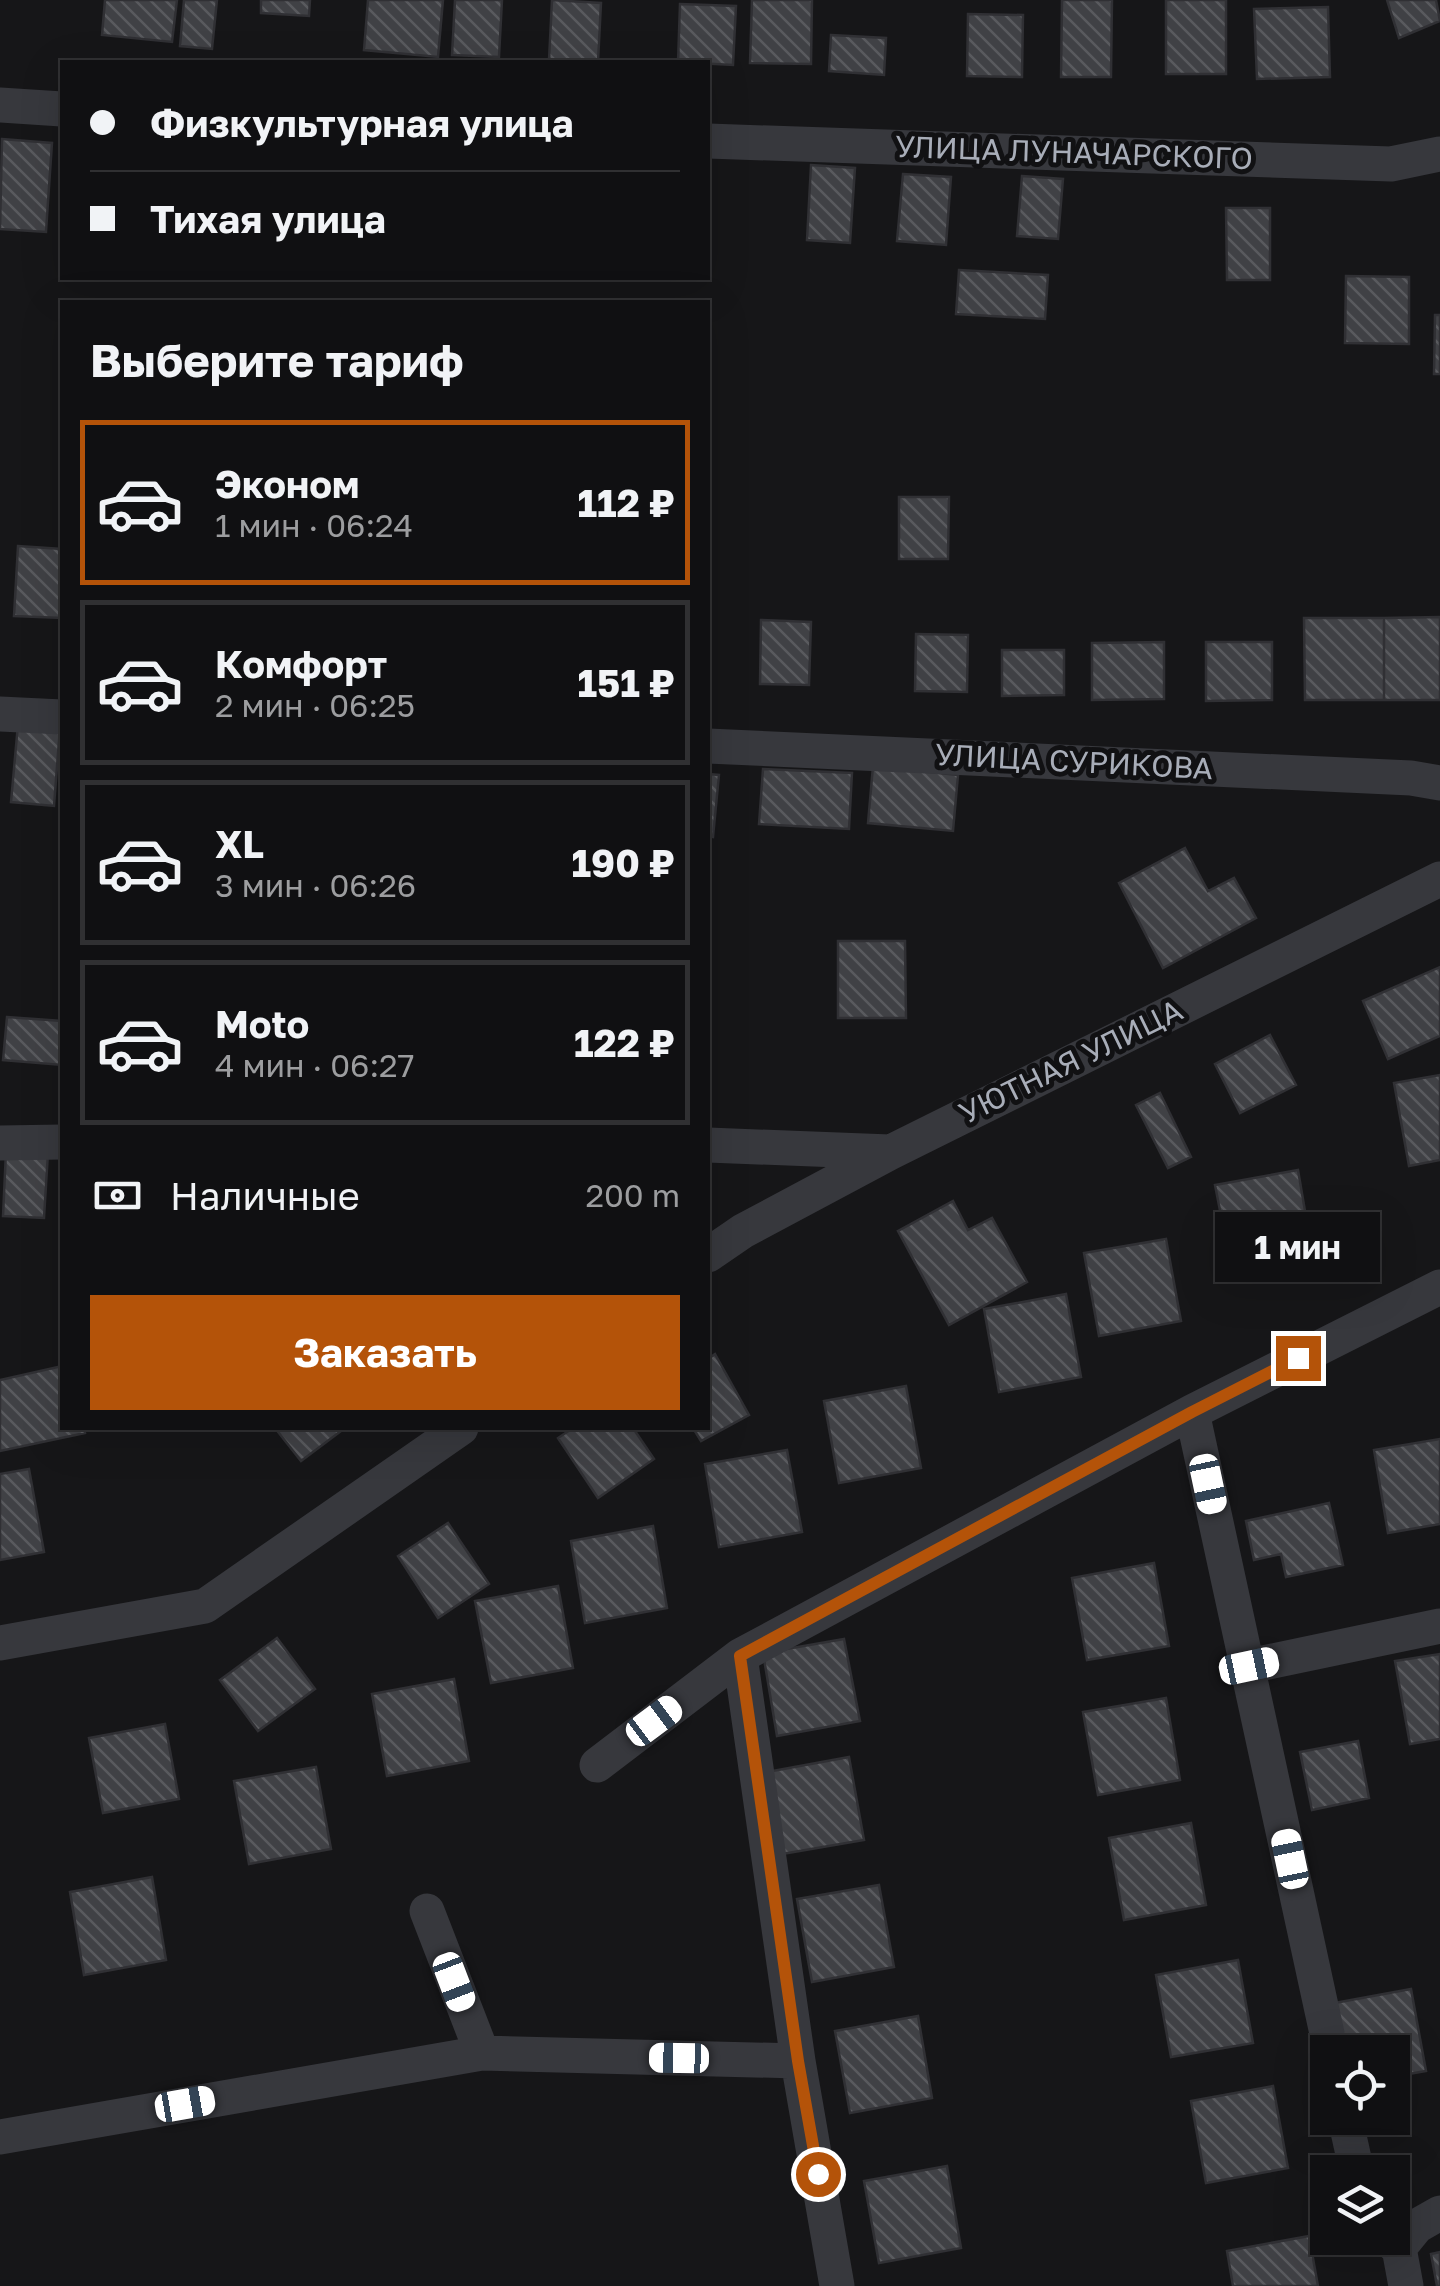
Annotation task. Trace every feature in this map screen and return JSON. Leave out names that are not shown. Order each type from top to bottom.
[{"type":"street","points":[[0,106],[60,109]]},
{"type":"street","name":"УЛИЦА ЛУНАЧАРСКОГО","points":[[710,141],[1391,164],[1440,154]]},
{"type":"street","points":[[0,714],[60,717]]},
{"type":"street","name":"УЛИЦА СУРИКОВА","points":[[710,746],[1410,778],[1440,784]]},
{"type":"street","name":"УЮТНАЯ УЛИЦА","points":[[710,1254],[743,1230],[891,1152],[1440,879]]},
{"type":"street","points":[[0,1143],[60,1142]]},
{"type":"street","points":[[710,1145],[891,1152]]},
{"type":"street","points":[[597,1764],[740,1656],[1192,1412],[1440,1287]]},
{"type":"street","points":[[1192,1412],[1327,2035]]},
{"type":"street","points":[[0,1642],[205,1606],[458,1430]]},
{"type":"street","points":[[1249,1666],[1440,1626]]},
{"type":"street","points":[[740,1656],[798,2061],[837,2286]]},
{"type":"street","points":[[427,1911],[482,2053]]},
{"type":"street","points":[[0,2136],[482,2053],[798,2061]]},
{"type":"street","points":[[1410,2230],[1440,2213]]},
{"type":"street","points":[[1396,2255],[1406,2286]]},
{"type":"building","points":[[105,0],[177,0],[172,42],[102,35]]},
{"type":"building","points":[[184,0],[217,0],[212,49],[180,46]]},
{"type":"building","points":[[261,0],[310,0],[309,16],[261,13]]},
{"type":"building","points":[[368,0],[443,0],[438,57],[364,50]]},
{"type":"building","points":[[455,0],[502,0],[499,57],[452,55]]},
{"type":"building","points":[[552,0],[601,3],[598,60],[549,60]]},
{"type":"building","points":[[752,0],[812,0],[811,64],[750,63]]},
{"type":"building","points":[[1062,0],[1112,0],[1111,77],[1061,77]]},
{"type":"building","points":[[1166,0],[1226,0],[1226,74],[1166,74]]},
{"type":"building","points":[[1387,0],[1436,0],[1440,21],[1399,38]]},
{"type":"building","points":[[680,4],[736,6],[733,65],[678,60]]},
{"type":"building","points":[[1328,7],[1330,77],[1257,79],[1254,9]]},
{"type":"building","points":[[968,14],[1023,15],[1022,77],[967,76]]},
{"type":"building","points":[[831,35],[886,38],[884,75],[829,71]]},
{"type":"building","points":[[2,139],[52,143],[46,232],[0,229]]},
{"type":"building","points":[[811,165],[855,168],[850,243],[807,240]]},
{"type":"building","points":[[903,174],[951,177],[946,245],[897,241]]},
{"type":"building","points":[[1022,176],[1063,179],[1058,239],[1017,236]]},
{"type":"building","points":[[1226,208],[1270,208],[1270,280],[1227,280]]},
{"type":"building","points":[[959,270],[1048,275],[1045,319],[956,314]]},
{"type":"building","points":[[1346,276],[1409,277],[1409,344],[1345,343]]},
{"type":"building","points":[[1435,315],[1440,315],[1440,374],[1434,374]]},
{"type":"building","points":[[899,497],[949,497],[948,559],[899,559]]},
{"type":"building","points":[[18,546],[60,549],[60,618],[14,616]]},
{"type":"building","points":[[1440,617],[1440,700],[1384,700],[1384,618]]},
{"type":"building","points":[[1304,618],[1384,618],[1384,700],[1305,700]]},
{"type":"building","points":[[761,620],[811,622],[809,685],[760,684]]},
{"type":"building","points":[[916,634],[968,635],[967,692],[915,691]]},
{"type":"building","points":[[1164,642],[1164,699],[1092,700],[1092,643]]},
{"type":"building","points":[[1206,642],[1272,642],[1272,700],[1206,701]]},
{"type":"building","points":[[1002,650],[1064,650],[1064,695],[1002,696]]},
{"type":"building","points":[[18,724],[60,728],[54,806],[11,802]]},
{"type":"building","points":[[873,766],[958,775],[953,831],[868,823]]},
{"type":"building","points":[[763,769],[852,773],[849,829],[759,824]]},
{"type":"building","points":[[710,774],[719,775],[713,837],[710,836]]},
{"type":"building","points":[[1185,848],[1208,891],[1234,878],[1256,918],[1163,968],[1119,883]]},
{"type":"building","points":[[838,941],[905,941],[906,1018],[838,1018]]},
{"type":"building","points":[[1440,967],[1440,1036],[1388,1059],[1363,1001]]},
{"type":"building","points":[[7,1017],[60,1021],[60,1065],[3,1060]]},
{"type":"building","points":[[1270,1035],[1296,1085],[1240,1113],[1215,1064]]},
{"type":"building","points":[[1440,1075],[1440,1160],[1409,1166],[1394,1083]]},
{"type":"building","points":[[1160,1093],[1191,1157],[1168,1168],[1136,1105]]},
{"type":"building","points":[[6,1151],[48,1153],[44,1218],[3,1216]]},
{"type":"building","points":[[1298,1170],[1312,1252],[1231,1267],[1215,1185]]},
{"type":"building","points":[[953,1201],[968,1230],[992,1218],[1027,1282],[949,1325],[898,1231]]},
{"type":"building","points":[[1166,1239],[1181,1321],[1099,1336],[1084,1253]]},
{"type":"building","points":[[1066,1294],[1081,1377],[999,1392],[984,1309]]},
{"type":"building","points":[[715,1354],[749,1415],[701,1441],[694,1430],[710,1430],[710,1358]]},
{"type":"building","points":[[60,1366],[60,1430],[85,1433],[0,1451],[0,1380]]},
{"type":"building","points":[[906,1386],[921,1468],[839,1483],[824,1401]]},
{"type":"building","points":[[277,1430],[342,1430],[301,1461]]},
{"type":"building","points":[[570,1430],[634,1430],[654,1459],[598,1498],[558,1438]]},
{"type":"building","points":[[1440,1439],[1440,1524],[1388,1533],[1374,1450]]},
{"type":"building","points":[[787,1450],[802,1532],[719,1547],[705,1464]]},
{"type":"building","points":[[29,1469],[44,1552],[0,1560],[0,1474]]},
{"type":"building","points":[[1329,1503],[1343,1565],[1286,1577],[1281,1554],[1254,1560],[1246,1521]]},
{"type":"building","points":[[448,1523],[489,1584],[438,1618],[398,1556]]},
{"type":"building","points":[[653,1526],[667,1608],[585,1623],[571,1541]]},
{"type":"building","points":[[1154,1563],[1169,1646],[1087,1660],[1072,1578]]},
{"type":"building","points":[[558,1586],[573,1668],[491,1683],[475,1601]]},
{"type":"building","points":[[277,1638],[315,1689],[258,1731],[220,1680]]},
{"type":"building","points":[[844,1639],[860,1721],[777,1736],[763,1653]]},
{"type":"building","points":[[1440,1654],[1440,1739],[1410,1744],[1395,1661]]},
{"type":"building","points":[[454,1679],[469,1761],[387,1776],[372,1694]]},
{"type":"building","points":[[1166,1698],[1180,1780],[1098,1795],[1083,1712]]},
{"type":"building","points":[[165,1724],[179,1799],[103,1813],[89,1738]]},
{"type":"building","points":[[1358,1741],[1369,1798],[1312,1810],[1300,1752]]},
{"type":"building","points":[[849,1757],[864,1840],[782,1854],[767,1772]]},
{"type":"building","points":[[316,1767],[331,1849],[249,1864],[234,1781]]},
{"type":"building","points":[[1191,1823],[1206,1905],[1124,1920],[1109,1838]]},
{"type":"building","points":[[152,1877],[166,1960],[84,1975],[70,1892]]},
{"type":"building","points":[[879,1885],[894,1967],[812,1982],[797,1899]]},
{"type":"building","points":[[1238,1960],[1253,2043],[1171,2057],[1156,1975]]},
{"type":"building","points":[[1411,1989],[1426,2071],[1410,2074],[1410,2035],[1335,2035],[1329,2004]]},
{"type":"building","points":[[918,2016],[932,2098],[850,2113],[835,2031]]},
{"type":"building","points":[[1273,2086],[1288,2168],[1206,2183],[1191,2101]]},
{"type":"building","points":[[947,2166],[961,2248],[879,2263],[864,2181]]},
{"type":"building","points":[[1309,2236],[1318,2286],[1233,2286],[1227,2251]]},
{"type":"building","points":[[1440,2252],[1440,2286],[1437,2286],[1431,2254]]},
{"type":"route","points":[[818,2174],[740,1656],[1298,1358]]}]
